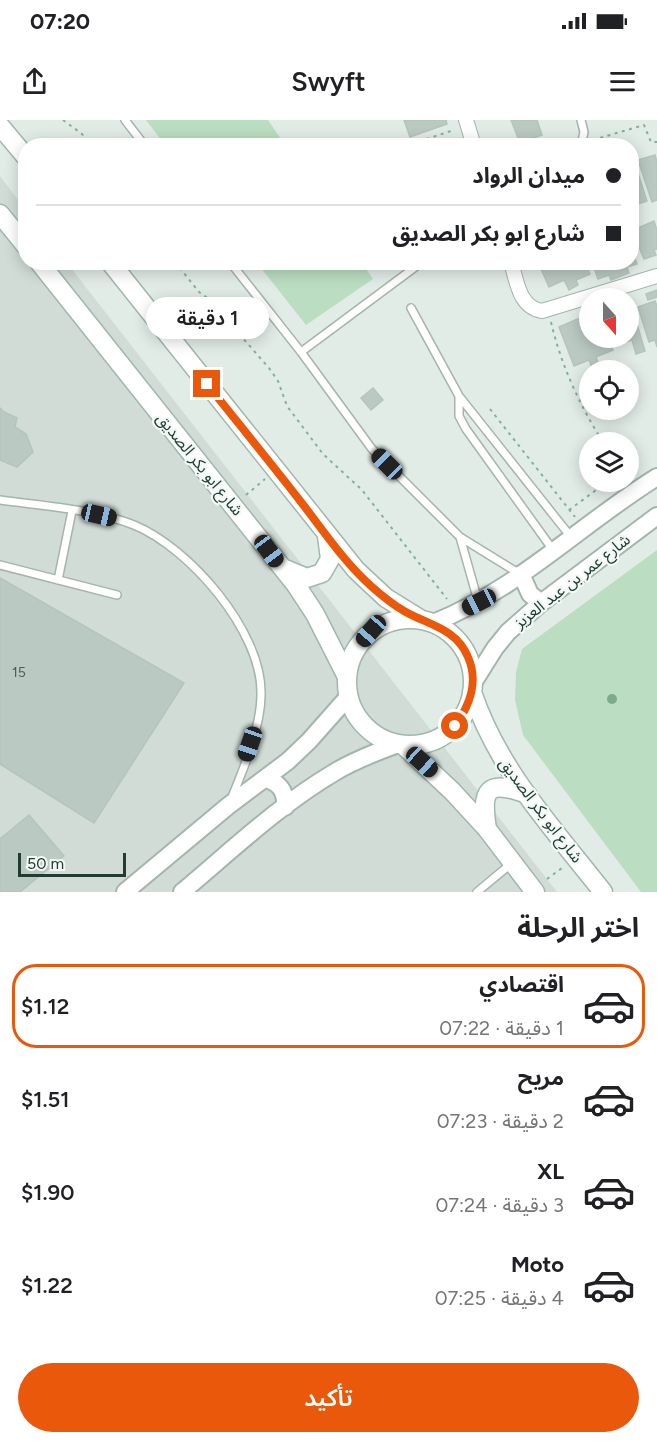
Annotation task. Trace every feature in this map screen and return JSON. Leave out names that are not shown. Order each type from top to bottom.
[{"type":"main road","points":[[0,126],[18,148]]},
{"type":"main road","points":[[0,214],[18,236]]},
{"type":"main road","name":"شارع ابو بكر الصديق","points":[[45,270],[296,585],[315,614],[346,675]]},
{"type":"main road","points":[[116,270],[327,536],[370,585],[402,610],[454,637],[469,658],[473,687],[466,710],[455,726],[431,741],[401,745]]},
{"type":"main road","points":[[281,567],[307,578],[322,573],[330,559],[327,536]]},
{"type":"main road","points":[[427,621],[394,620],[371,631],[354,651],[346,675],[348,697],[358,719],[369,730],[375,735],[401,745],[452,791],[487,830],[530,888]]},
{"type":"main road","name":"شارع ابو بكر الصديق","points":[[473,687],[493,743],[527,794],[603,892]]},
{"type":"main road","points":[[487,830],[484,801],[490,790],[502,786],[527,794]]},
{"type":"street","points":[[467,123],[472,138]]},
{"type":"street","points":[[514,270],[524,301],[537,310],[548,311],[657,276]]},
{"type":"street","name":"شارع عمر بن عبد العزيز","points":[[427,621],[458,613],[479,602],[657,477]]},
{"type":"street","name":"شارع عمر بن عبد العزيز","points":[[473,687],[495,648],[508,632],[541,603],[657,516]]},
{"type":"street","points":[[521,574],[530,594],[541,603]]},
{"type":"street","points":[[125,892],[228,806],[266,779],[309,741],[348,697]]},
{"type":"street","points":[[182,892],[285,807],[335,772],[366,756],[401,745]]},
{"type":"street","points":[[266,779],[278,784],[282,789],[285,794],[285,807]]},
{"type":"lane","points":[[126,120],[139,138]]},
{"type":"lane","points":[[581,120],[583,138]]},
{"type":"lane","points":[[236,270],[301,352],[372,449],[460,537],[521,574]]},
{"type":"lane","points":[[301,352],[411,270]]},
{"type":"lane","points":[[411,308],[459,396],[578,533]]},
{"type":"lane","points":[[459,396],[459,416],[466,429],[553,550]]},
{"type":"lane","points":[[0,500],[72,511],[126,523],[152,534],[168,544],[196,568],[231,613],[248,641],[259,667],[261,681],[260,709],[228,806]]},
{"type":"lane","points":[[58,580],[72,511]]},
{"type":"lane","points":[[460,537],[479,602]]},
{"type":"lane","points":[[0,565],[117,595]]},
{"type":"lane","points":[[477,892],[512,863]]},
{"type":"path","points":[[63,120],[85,138]]},
{"type":"path","points":[[427,138],[467,123]]},
{"type":"path","points":[[602,138],[644,125],[651,142],[657,142]]},
{"type":"path","points":[[181,270],[195,289],[220,307],[226,320],[269,368],[278,381],[288,406],[323,454],[362,490],[458,613]]},
{"type":"path","points":[[548,311],[568,374],[597,432]]},
{"type":"path","points":[[490,409],[569,510],[578,533]]},
{"type":"path","points":[[234,506],[276,470]]},
{"type":"path","points":[[569,510],[593,492]]},
{"type":"path","points":[[530,888],[576,857]]},
{"type":"shaded area","points":[[0,176],[18,200],[18,270],[72,270],[557,892],[0,892]]},
{"type":"green space","points":[[146,120],[268,120],[280,138],[160,138]]},
{"type":"green space","points":[[263,270],[367,270],[373,279],[306,325]]},
{"type":"green space","points":[[657,550],[657,892],[641,892],[523,735],[515,700],[516,672],[522,649]]},
{"type":"building","points":[[404,120],[446,120],[447,124],[410,137]]},
{"type":"building","points":[[511,120],[537,120],[542,135],[534,138],[518,138]]},
{"type":"building","points":[[655,155],[657,200],[652,202],[639,163],[639,160]]},
{"type":"building","points":[[639,176],[647,201],[639,204]]},
{"type":"building","points":[[654,221],[657,230],[657,249],[654,250],[656,255],[644,259],[639,247],[639,228]]},
{"type":"building","points":[[542,270],[588,270],[590,274],[576,280],[578,285],[569,290],[564,280],[549,287]]},
{"type":"building","points":[[595,270],[628,270],[629,273],[611,280],[609,275],[598,279]]},
{"type":"building","points":[[657,290],[657,297],[648,300],[646,294]]},
{"type":"building","points":[[655,301],[657,347],[655,340],[649,342],[639,307]]},
{"type":"building","points":[[579,318],[579,348],[612,348],[613,350],[596,357],[597,360],[579,360],[579,364],[574,366],[559,327]]},
{"type":"building","points":[[639,331],[645,351],[636,354],[634,348],[639,348]]},
{"type":"building","points":[[373,388],[383,400],[371,410],[361,398]]},
{"type":"building","points":[[0,408],[17,418],[15,427],[26,434],[33,452],[17,467],[0,460]]},
{"type":"building","points":[[0,578],[184,683],[94,823],[0,764]]},
{"type":"building","points":[[29,815],[64,856],[20,892],[0,892],[0,839]]},
{"type":"route","points":[[207,384],[327,536],[370,585],[402,610],[433,623],[454,637],[469,658],[473,682],[466,710],[455,726]]}]
